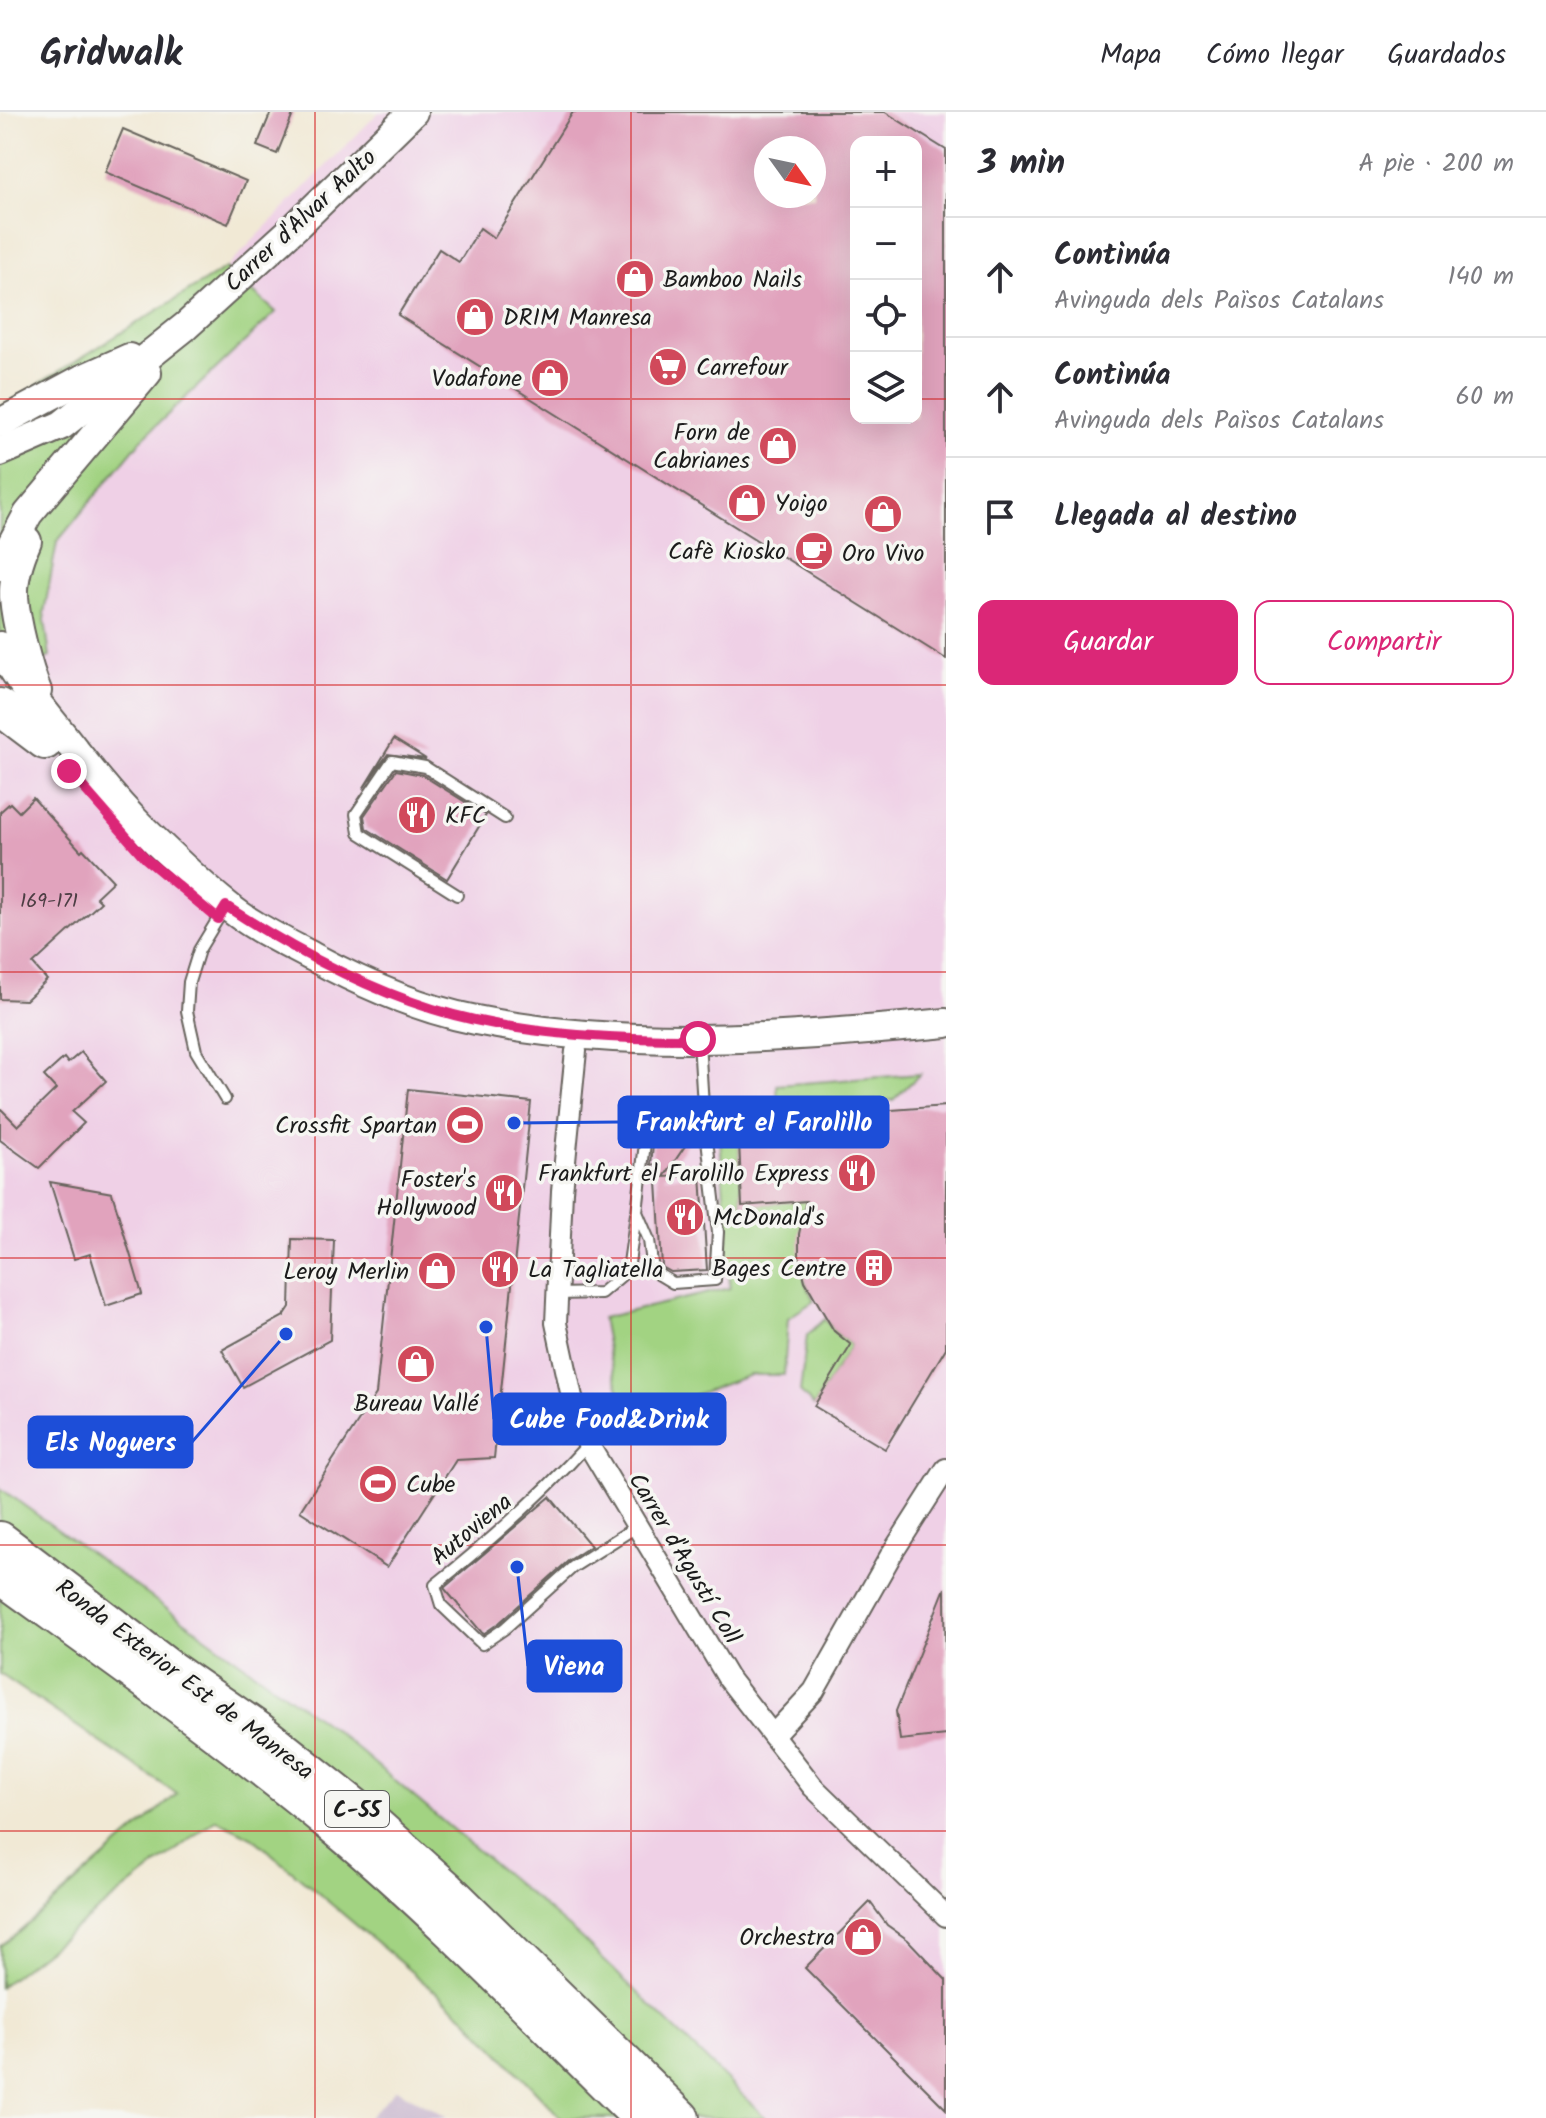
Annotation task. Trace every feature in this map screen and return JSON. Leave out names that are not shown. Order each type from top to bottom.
[{"type":"highway","points":[[0,707],[47,729]]},
{"type":"highway","name":"Ronda Exterior Est de Manresa","points":[[0,1540],[170,1669],[258,1730],[354,1806],[448,1890],[681,2118]]},
{"type":"highway","name":"Ronda Exterior Est de Manresa","points":[[0,1575],[184,1708],[335,1827],[430,1911],[641,2118]]},
{"type":"street","name":"Carrer d'Alvar Aalto","points":[[0,452],[62,425],[186,326],[297,225],[413,112]]},
{"type":"street","name":"Carrer d'Alvar Aalto","points":[[0,423],[186,326]]},
{"type":"street","name":"Carrer d'Alvar Aalto","points":[[0,566],[28,514],[186,326]]},
{"type":"street","points":[[47,729],[31,676],[14,596],[25,547],[52,485]]},
{"type":"street","points":[[0,646],[47,729],[146,859],[222,912],[332,967],[432,1009],[474,1020],[699,1047],[946,1023]]},
{"type":"street","points":[[0,694],[47,729]]},
{"type":"street","points":[[222,912],[248,941],[294,967],[410,1018],[483,1037],[576,1051],[946,1040]]},
{"type":"street","name":"Carrer d'Agustí Coll","points":[[576,1051],[562,1191],[556,1323],[575,1411],[588,1444],[715,1661],[813,1787],[946,1916]]},
{"type":"street","points":[[773,1735],[814,1691],[891,1555],[946,1469]]},
{"type":"lane","points":[[457,895],[359,833],[356,814],[392,761],[425,767],[505,818]]},
{"type":"lane","points":[[222,912],[199,950],[189,982],[187,1011],[196,1051],[225,1099]]},
{"type":"lane","points":[[637,1212],[649,1240],[653,1271],[673,1283],[715,1280],[718,1232],[699,1047]]},
{"type":"lane","points":[[557,1294],[601,1293],[628,1270],[648,1117],[670,1118],[703,1106]]},
{"type":"lane","name":"Autoviena","points":[[588,1444],[549,1488],[505,1529],[435,1585],[441,1605],[482,1644],[504,1629],[573,1567],[636,1527]]},
{"type":"shaded area","points":[[379,112],[946,112],[946,2118],[766,2118],[581,1938],[336,1731],[0,1488],[0,679],[50,657],[44,613],[57,542],[142,439],[275,311],[226,268]]},
{"type":"shaded area","points":[[396,2089],[449,2118],[368,2118]]},
{"type":"green space","points":[[226,268],[276,312],[142,439],[57,542],[44,613],[50,657],[0,679],[0,408]]},
{"type":"green space","points":[[920,1074],[893,1100],[778,1108],[777,1085]]},
{"type":"green space","points":[[738,1121],[742,1206],[807,1200],[805,1281],[814,1301],[788,1318],[784,1375],[750,1375],[628,1419],[610,1360],[602,1318],[730,1288],[719,1122]]},
{"type":"green space","points":[[825,1319],[851,1345],[814,1406],[800,1392],[807,1335]]},
{"type":"green space","points":[[0,1488],[336,1731],[581,1938],[766,2118],[561,2118],[466,2018],[253,1838],[216,1819],[0,1987],[0,1946],[177,1794],[0,1674]]},
{"type":"building","points":[[271,112],[294,112],[277,154],[257,146]]},
{"type":"building","name":"Carrefour","points":[[573,112],[885,112],[946,150],[946,659],[398,315],[439,249],[459,262],[480,228],[494,238]]},
{"type":"building","points":[[123,129],[246,181],[228,224],[105,172]]},
{"type":"building","points":[[394,739],[426,759],[388,754],[363,789]]},
{"type":"building","name":"KFC","points":[[396,770],[422,775],[486,815],[447,879],[366,828],[364,816]]},
{"type":"building","points":[[33,798],[113,881],[96,897],[101,902],[33,964],[47,980],[26,1000],[0,999],[0,812],[10,803],[19,812]]},
{"type":"building","points":[[81,1052],[106,1081],[72,1112],[84,1123],[39,1168],[0,1140],[0,1108],[18,1126],[56,1089],[44,1076],[64,1058],[68,1063]]},
{"type":"building","points":[[408,1089],[531,1102],[494,1458],[456,1460],[387,1567],[300,1511],[376,1394]]},
{"type":"building","name":"Bages Centre","points":[[946,1106],[946,1348],[885,1449],[814,1406],[851,1345],[834,1331],[805,1281],[799,1256],[799,1234],[806,1201],[742,1206],[738,1121]]},
{"type":"building","points":[[655,1125],[692,1125],[689,1140],[664,1177],[701,1175],[707,1270],[671,1272],[662,1267],[656,1164],[651,1165]]},
{"type":"building","points":[[50,1182],[112,1193],[142,1294],[106,1306],[90,1254],[74,1259]]},
{"type":"building","points":[[292,1239],[334,1240],[330,1340],[243,1387],[222,1350],[284,1316],[290,1307]]},
{"type":"building","points":[[550,1497],[591,1546],[568,1561],[483,1634],[444,1588]]},
{"type":"building","points":[[945,1588],[946,1735],[900,1740],[896,1711]]},
{"type":"building","points":[[870,1902],[887,1925],[908,1940],[946,1980],[946,2109],[805,1968]]},
{"type":"place","name":"Bamboo Nails","points":[[635,279]]},
{"type":"place","name":"DRIM Manresa","points":[[475,317]]},
{"type":"place","name":"Carrefour","points":[[668,367]]},
{"type":"place","name":"Vodafone","points":[[550,378]]},
{"type":"place","name":"Forn de Cabrianes","points":[[778,446]]},
{"type":"place","name":"Yoigo","points":[[747,503]]},
{"type":"place","name":"Oro Vivo","points":[[883,514]]},
{"type":"place","name":"Cafè Kiosko","points":[[814,551]]},
{"type":"place","name":"KFC","points":[[417,815]]},
{"type":"place","name":"Frankfurt el Farolillo","points":[[514,1123]]},
{"type":"place","name":"Crossfit Spartan","points":[[465,1125]]},
{"type":"place","name":"Frankfurt el Farolillo Express","points":[[857,1173]]},
{"type":"place","name":"Foster's Hollywood","points":[[504,1193]]},
{"type":"place","name":"McDonald's","points":[[685,1217]]},
{"type":"place","name":"Bages Centre","points":[[874,1268]]},
{"type":"place","name":"La Tagliatella","points":[[500,1269]]},
{"type":"place","name":"Leroy Merlin","points":[[437,1271]]},
{"type":"place","name":"Cube Food&Drink","points":[[486,1327]]},
{"type":"place","name":"Els Noguers","points":[[286,1334]]},
{"type":"place","name":"Bureau Vallé","points":[[416,1364]]},
{"type":"place","name":"Cube","points":[[378,1484]]},
{"type":"place","name":"Viena","points":[[517,1567]]},
{"type":"place","name":"Orchestra","points":[[863,1937]]},
{"type":"route","points":[[69,771],[146,859],[218,919],[226,906],[332,967],[401,997],[474,1020],[512,1026],[573,1034],[698,1039]]}]
